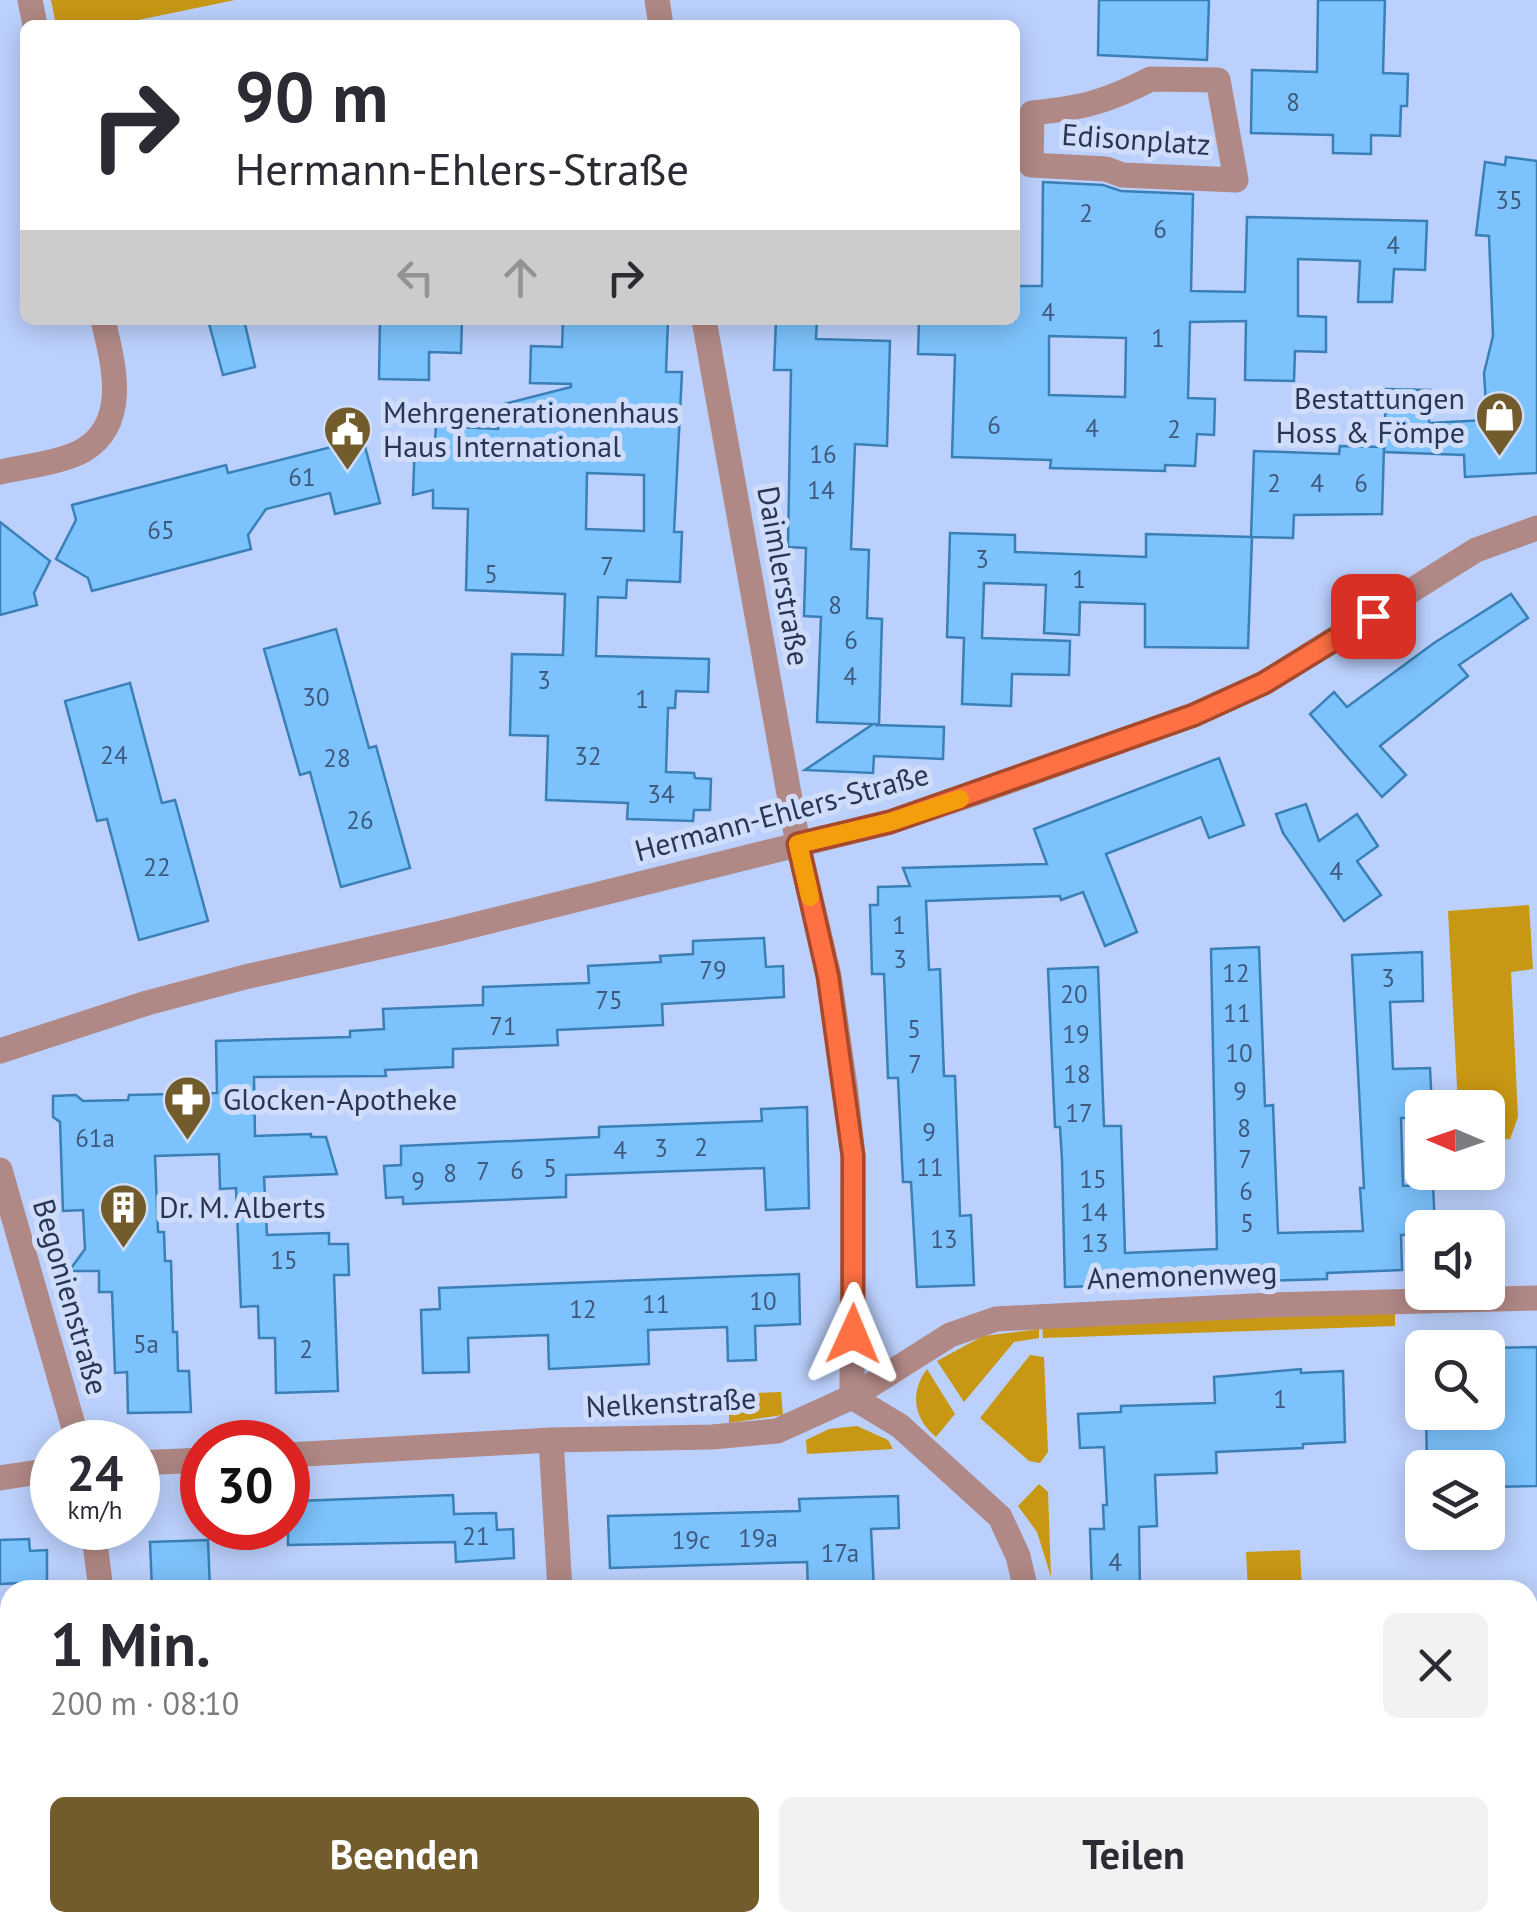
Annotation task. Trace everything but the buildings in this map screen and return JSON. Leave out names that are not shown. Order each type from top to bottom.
[{"type":"street","name":"Edisonplatz","points":[[1151,78],[1218,80],[1236,180],[1030,166],[1024,114],[1082,108],[1114,98],[1151,78]]},
{"type":"street","points":[[0,472],[80,453],[104,430],[116,390],[104,325]]},
{"type":"street","name":"Daimlerstraße","points":[[705,325],[798,844]]},
{"type":"street","name":"Hermann-Ehlers-Straße","points":[[0,1050],[130,1008],[245,977],[890,822],[1194,715],[1264,683],[1476,550],[1537,528]]},
{"type":"street","points":[[798,844],[828,976],[853,1156],[852,1397],[900,1426],[1000,1517],[1018,1556],[1024,1580]]},
{"type":"street","name":"Begonienstraße","points":[[0,1170],[72,1420]]},
{"type":"street","name":"Anemonenweg","points":[[852,1397],[950,1336],[996,1319],[1272,1305],[1537,1298]]},
{"type":"street","name":"Nelkenstraße","points":[[310,1454],[551,1440],[712,1437],[778,1430],[852,1397]]},
{"type":"street","points":[[551,1440],[559,1580]]},
{"type":"street","points":[[0,1478],[30,1473]]},
{"type":"street","points":[[95,1550],[99,1580]]},
{"type":"shaded area","points":[[51,0],[235,0],[138,20],[55,20]]},
{"type":"shaded area","points":[[1529,905],[1533,969],[1511,972],[1518,1117],[1510,1139],[1505,1139],[1505,1090],[1457,1090],[1448,911]]},
{"type":"shaded area","points":[[1395,1309],[1395,1326],[1043,1338],[1042,1325]]},
{"type":"shaded area","points":[[1039,1329],[1039,1338],[1014,1342],[964,1402],[937,1361],[983,1336]]},
{"type":"shaded area","points":[[1030,1355],[1044,1357],[1048,1452],[1040,1463],[1029,1461],[980,1418]]},
{"type":"shaded area","points":[[927,1369],[955,1414],[936,1437],[923,1422],[917,1405],[918,1387]]},
{"type":"shaded area","points":[[781,1392],[783,1415],[729,1423],[729,1394]]},
{"type":"shaded area","points":[[857,1426],[888,1440],[893,1449],[807,1454],[806,1440],[829,1429]]},
{"type":"shaded area","points":[[1039,1484],[1048,1492],[1051,1577],[1037,1532],[1018,1506]]},
{"type":"shaded area","points":[[1300,1550],[1302,1580],[1247,1580],[1246,1552]]},
{"type":"slow traffic","points":[[810,897],[798,844],[890,822],[960,799]]},
{"type":"place","name":"Bestattungen Hoss & Fömpe","points":[[1500,458]]},
{"type":"place","name":"Mehrgenerationenhaus Haus International","points":[[348,472]]},
{"type":"place","name":"Glocken-Apotheke","points":[[188,1142]]},
{"type":"place","name":"Dr. M. Alberts","points":[[124,1250]]},
{"type":"route","points":[[853,1334],[853,1156],[828,976],[798,844],[890,822],[1194,715],[1264,683],[1373,616]]}]
